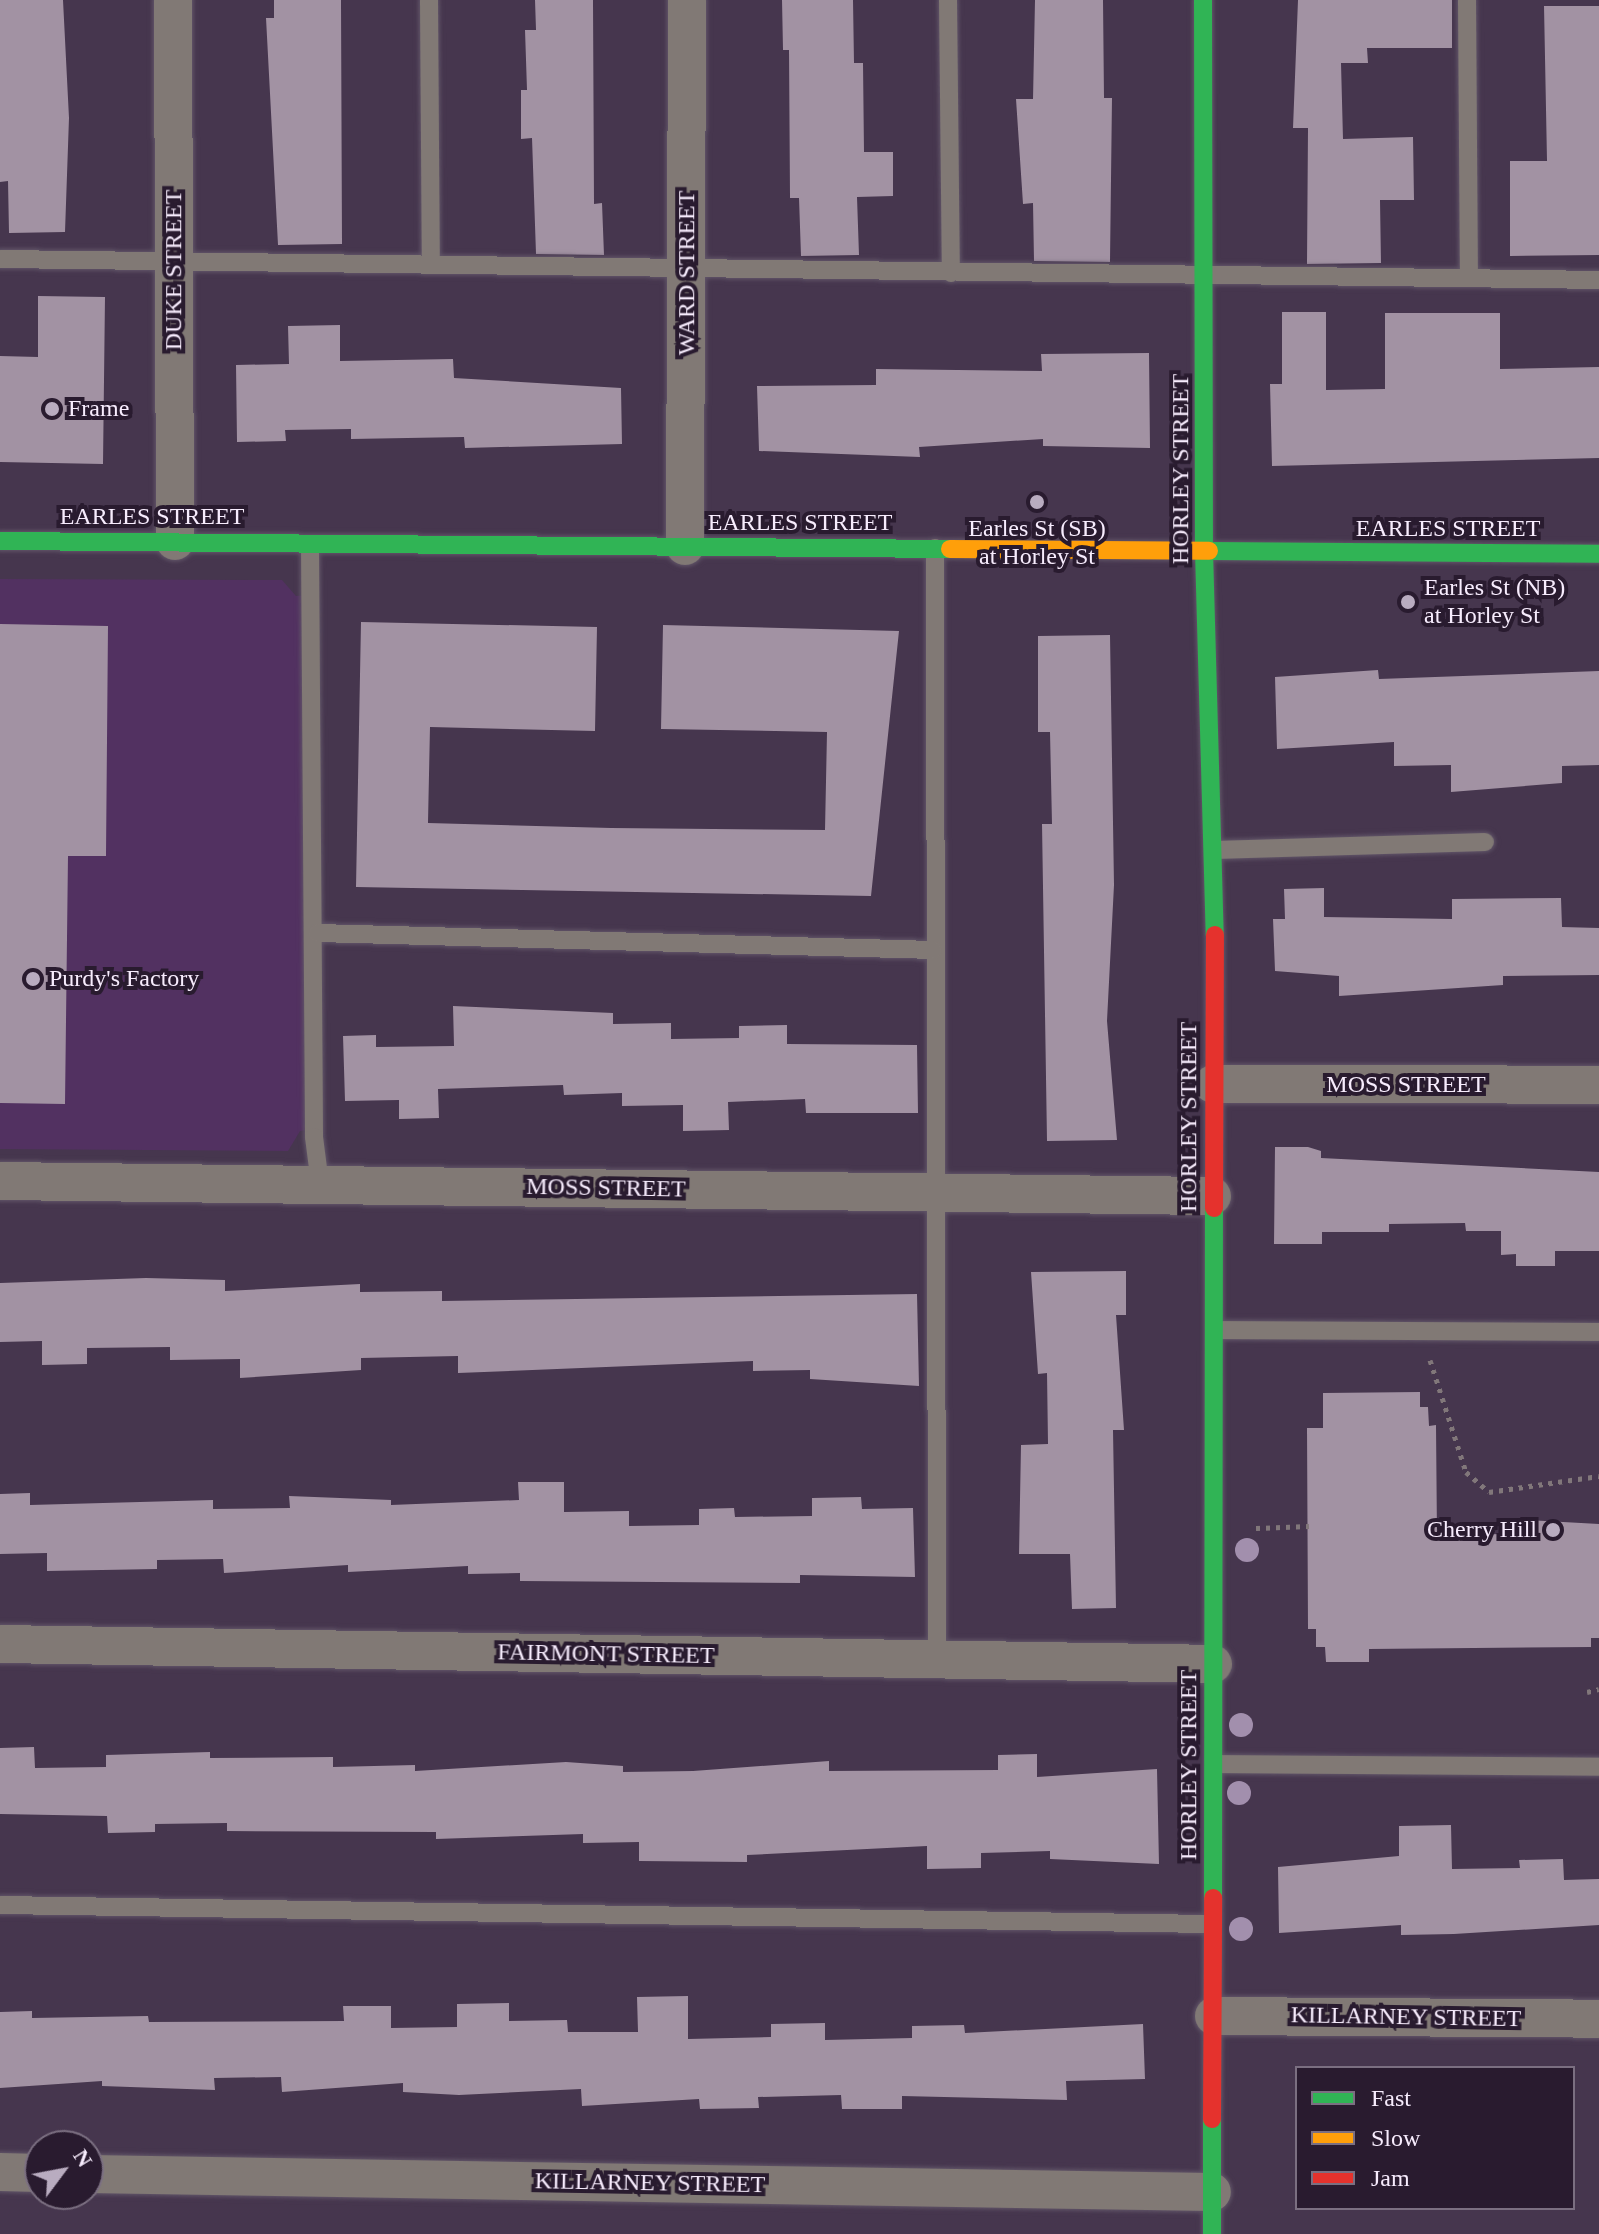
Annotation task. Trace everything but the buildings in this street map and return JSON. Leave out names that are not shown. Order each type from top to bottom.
[{"type":"street","name":"DUKE STREET","points":[[173,0],[175,541]]},
{"type":"street","name":"WARD STREET","points":[[685,546],[687,0]]},
{"type":"street","name":"HORLEY STREET","points":[[1203,0],[1204,551],[1215,850],[1211,1330],[1212,2234]]},
{"type":"street","name":"EARLES STREET","points":[[0,541],[310,540],[1599,554]]},
{"type":"street","name":"MOSS STREET","points":[[1213,1084],[1599,1085]]},
{"type":"street","name":"MOSS STREET","points":[[0,1181],[1212,1196]]},
{"type":"street","name":"FAIRMONT STREET","points":[[0,1644],[1213,1664]]},
{"type":"street","name":"KILLARNEY STREET","points":[[1214,2016],[1599,2019]]},
{"type":"street","points":[[0,2172],[24,2173]]},
{"type":"street","name":"KILLARNEY STREET","points":[[104,2174],[1212,2192]]},
{"type":"lane","points":[[429,0],[431,263]]},
{"type":"lane","points":[[948,0],[951,273]]},
{"type":"lane","points":[[1467,0],[1469,278]]},
{"type":"lane","points":[[0,259],[431,263],[1204,278],[1599,280]]},
{"type":"lane","points":[[310,540],[318,933],[314,1137],[320,1184]]},
{"type":"lane","points":[[935,548],[933,950],[937,1659]]},
{"type":"lane","points":[[1215,850],[1485,842]]},
{"type":"lane","points":[[318,933],[933,950]]},
{"type":"lane","points":[[1211,1330],[1599,1332]]},
{"type":"lane","points":[[1213,1764],[1599,1767]]},
{"type":"lane","points":[[0,1905],[1214,1924]]},
{"type":"path","points":[[1421,1331],[1466,1472],[1489,1492],[1599,1476]]},
{"type":"path","points":[[1256,1528],[1309,1526]]},
{"type":"path","points":[[1587,1692],[1599,1689]]},
{"type":"shaded area","points":[[0,579],[282,580],[296,596],[311,595],[315,1129],[300,1131],[288,1151],[0,1149]]},
{"type":"traffic: fast","points":[[1203,0],[1204,551],[1215,935]]},
{"type":"traffic: fast","points":[[0,541],[950,549]]},
{"type":"traffic: fast","points":[[1209,551],[1599,554]]},
{"type":"traffic: fast","points":[[1213,1898],[1214,1208]]},
{"type":"traffic: fast","points":[[1212,2119],[1212,2234]]},
{"type":"traffic: slow","points":[[950,549],[1209,551]]},
{"type":"traffic: jam","points":[[1214,1208],[1215,935]]},
{"type":"traffic: jam","points":[[1212,2119],[1213,1898]]},
{"type":"place","name":"Frame","points":[[52,409]]},
{"type":"place","name":"Earles St (SB) at Horley St","points":[[1037,502]]},
{"type":"place","name":"Earles St (NB) at Horley St","points":[[1408,602]]},
{"type":"place","name":"Purdy's Factory","points":[[33,979]]},
{"type":"place","name":"Cherry Hill","points":[[1553,1530]]}]
